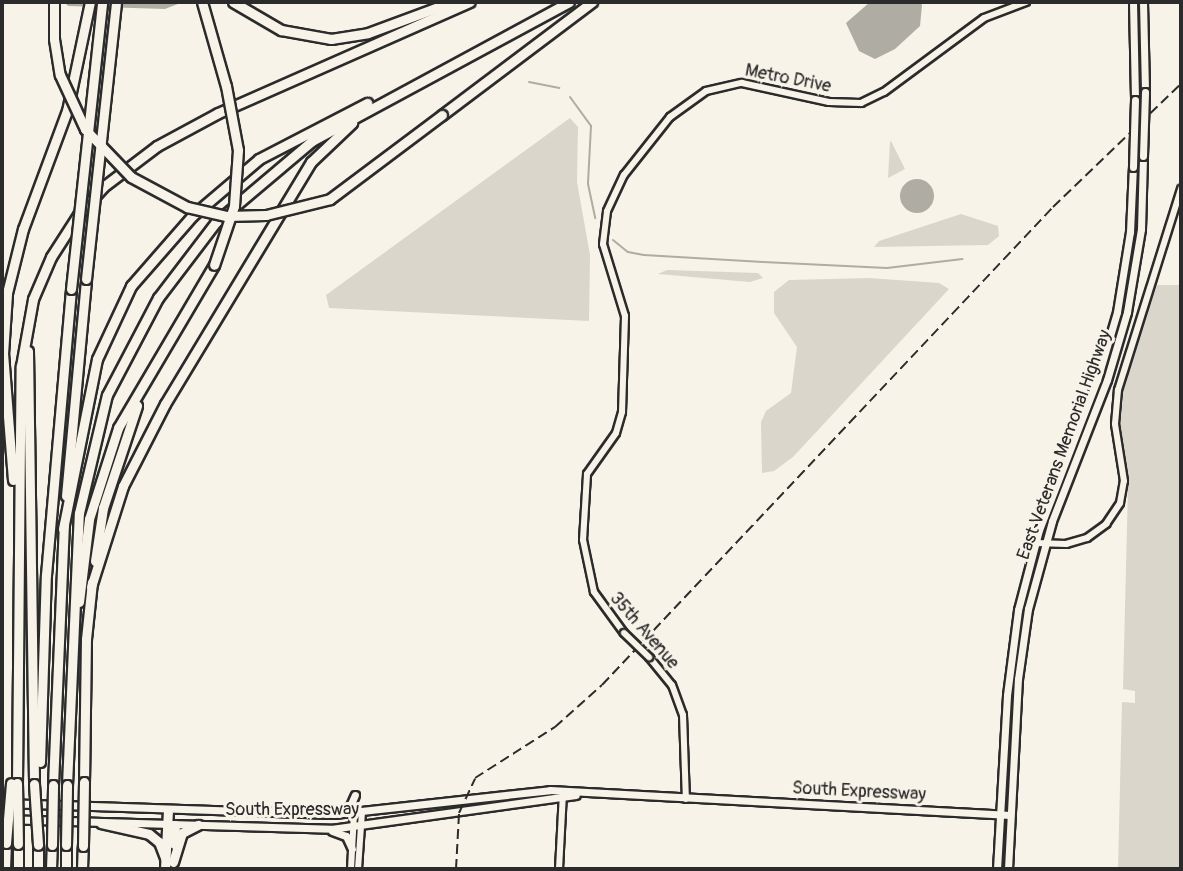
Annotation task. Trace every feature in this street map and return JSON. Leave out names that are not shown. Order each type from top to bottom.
[{"type":"highway","points":[[54,2],[58,63],[78,119],[131,177],[187,207],[246,216],[320,203],[353,186],[592,2]]},
{"type":"highway","points":[[18,554],[2,354],[11,272],[67,111],[90,2]]},
{"type":"highway","points":[[36,784],[46,575],[71,289],[102,2]]},
{"type":"highway","points":[[51,869],[63,529],[86,279],[116,2]]},
{"type":"highway","points":[[69,705],[89,519],[118,428],[214,265],[234,206],[238,150],[226,86],[202,2]]},
{"type":"highway","points":[[233,2],[281,30],[315,38],[353,36],[452,2]]},
{"type":"highway","points":[[5,869],[17,755],[21,366],[27,321],[44,270],[78,215],[103,187],[157,146],[218,113],[470,2]]},
{"type":"highway","points":[[65,869],[69,705],[79,513],[100,421],[131,344],[187,257],[246,193],[312,141],[394,93],[569,2]]},
{"type":"highway","points":[[63,529],[97,359],[131,285],[192,216],[259,159],[423,78]]},
{"type":"highway","points":[[91,587],[123,486],[237,281],[312,162],[347,127],[394,93]]},
{"type":"highway","points":[[38,869],[27,372],[44,270]]},
{"type":"highway","points":[[82,869],[86,639],[91,587],[103,508],[148,379]]},
{"type":"highway","points":[[14,783],[18,869]]},
{"type":"highway","points":[[168,810],[171,825],[169,865]]},
{"type":"highway","points":[[101,823],[149,834],[159,842],[169,865]]},
{"type":"highway","points":[[169,865],[182,833],[198,825]]},
{"type":"main road","name":"East Veterans Memorial Highway","points":[[998,869],[1011,655],[1036,543],[1115,323],[1127,256],[1135,100],[1133,2]]},
{"type":"main road","name":"East Veterans Memorial Highway","points":[[1008,869],[1021,655],[1045,544],[1125,323],[1140,239],[1145,92],[1143,2]]},
{"type":"main road","name":"South Expressway","points":[[2,803],[329,814],[358,813],[507,793],[580,794],[1010,815]]},
{"type":"main road","points":[[329,814],[347,809],[355,794]]},
{"type":"main road","name":"South Expressway","points":[[2,819],[321,829],[356,827],[563,794]]},
{"type":"main road","points":[[321,829],[344,834],[352,849]]},
{"type":"street","name":"Metro Drive","points":[[626,323],[604,256],[605,220],[624,175],[679,109],[706,91],[736,83],[838,104],[861,103],[884,92],[978,22],[1026,2]]},
{"type":"street","points":[[1036,543],[1072,543],[1093,535],[1120,503],[1124,481],[1115,432],[1116,398],[1181,189]]},
{"type":"street","name":"35th Avenue","points":[[626,323],[621,416],[612,438],[587,474],[583,540],[594,592],[624,633],[649,657],[671,685],[683,715],[686,799]]},
{"type":"street","points":[[559,869],[563,794]]},
{"type":"street","points":[[351,869],[358,813]]},
{"type":"street","points":[[356,827],[358,869]]},
{"type":"shaded area","points":[[64,2],[183,2],[165,9],[68,6]]},
{"type":"shaded area","points":[[870,2],[920,2],[922,5],[920,26],[895,49],[875,59],[859,51],[846,23]]},
{"type":"shaded area","points":[[570,118],[578,127],[577,182],[590,255],[589,321],[329,308],[326,295]]},
{"type":"shaded area","points":[[890,142],[905,169],[888,178]]},
{"type":"shaded area","points":[[917,179],[929,184],[934,196],[929,208],[917,213],[905,208],[900,196],[905,184]]},
{"type":"shaded area","points":[[961,214],[998,226],[999,236],[988,245],[874,247],[879,241]]},
{"type":"shaded area","points":[[667,270],[758,273],[763,278],[750,282],[658,274]]},
{"type":"shaded area","points":[[869,278],[939,283],[949,289],[793,457],[774,471],[762,473],[761,422],[766,411],[791,393],[797,347],[774,313],[774,292],[789,280]]},
{"type":"shaded area","points":[[1157,285],[1181,285],[1181,869],[1118,869],[1122,702],[1135,703],[1135,691],[1123,689],[1128,486],[1118,415],[1122,386]]},
{"type":"waterway","points":[[529,82],[559,88]]},
{"type":"waterway","points":[[570,97],[591,126],[588,184],[595,218]]},
{"type":"waterway","points":[[613,240],[628,252],[644,255],[763,262],[887,268],[962,259]]},
{"type":"railway","points":[[456,869],[459,813],[475,778],[555,727],[602,685],[1053,207],[1181,84]]}]
